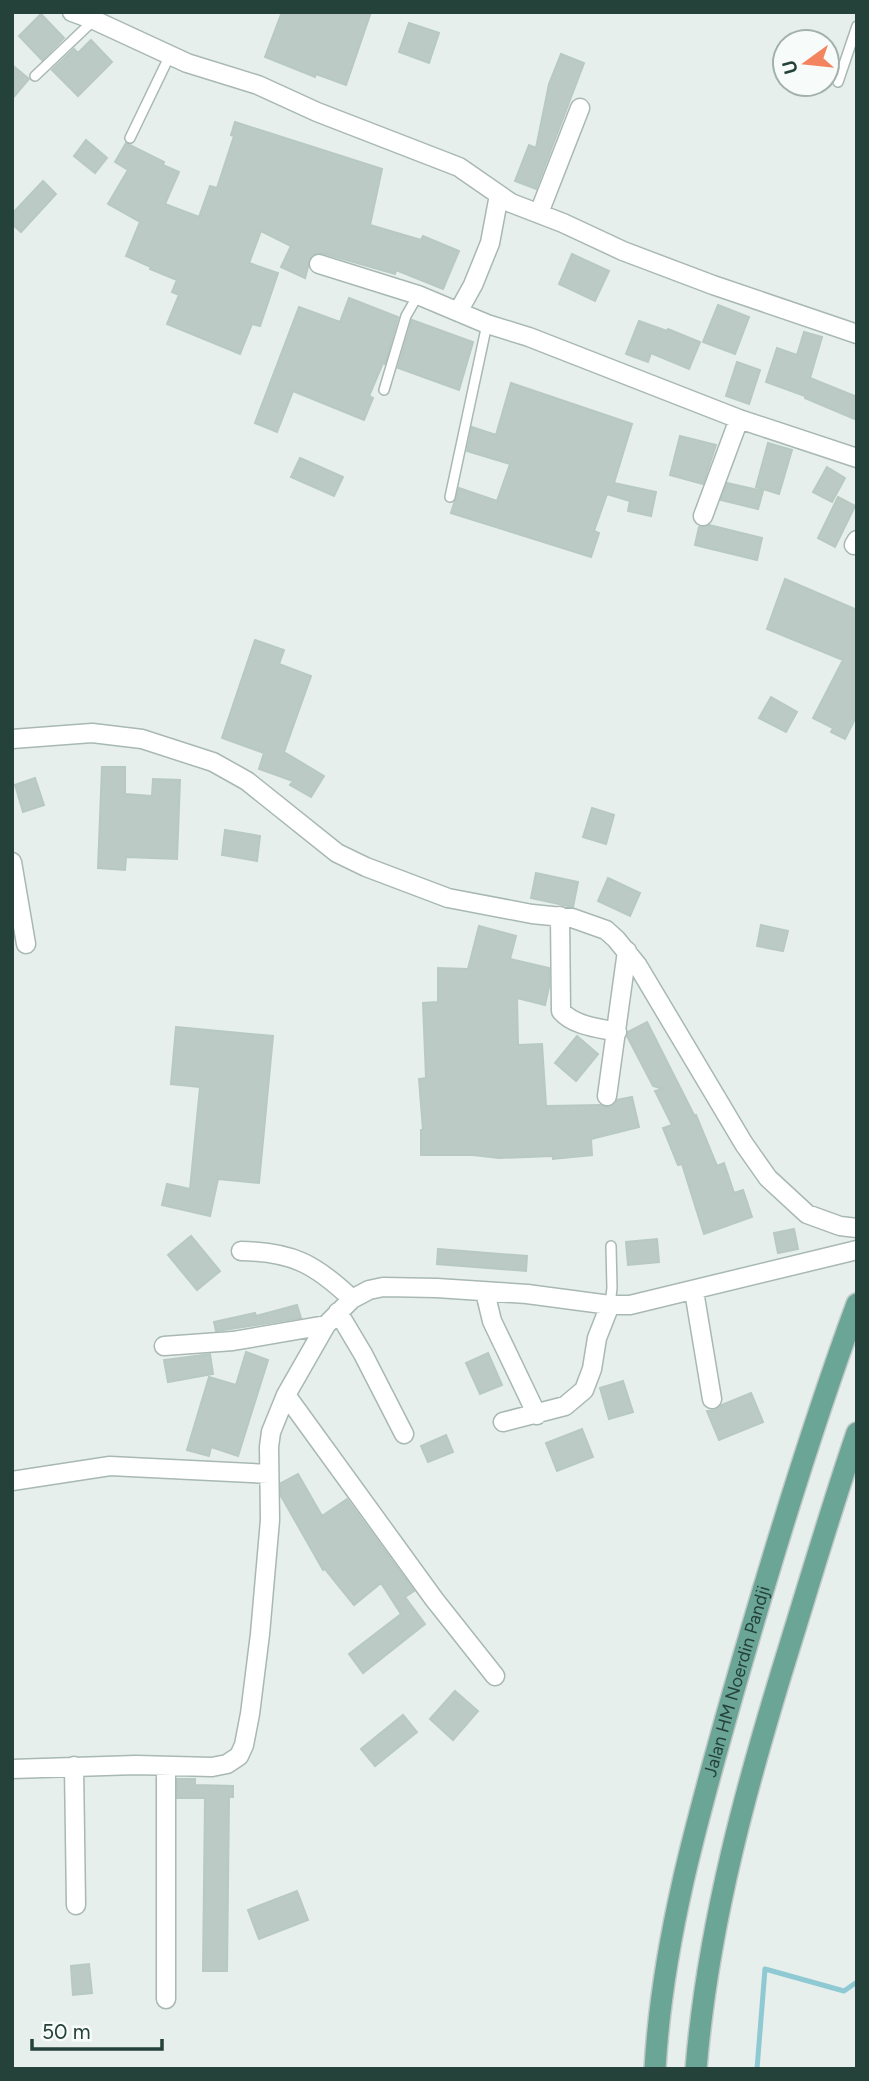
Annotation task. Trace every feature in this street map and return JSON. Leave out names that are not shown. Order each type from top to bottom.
[{"type":"main road","name":"Jalan HM Noerdin Pandji","points":[[654,2069],[656,2037],[673,1928],[705,1790],[775,1543],[850,1341],[857,1304]]},
{"type":"main road","points":[[696,2069],[700,2022],[720,1903],[752,1767],[857,1433]]},
{"type":"street","points":[[72,12],[187,63],[258,85],[317,112],[459,167],[510,203],[539,213],[623,251],[857,334]]},
{"type":"street","points":[[539,213],[580,108]]},
{"type":"street","points":[[458,312],[473,285],[490,243],[499,195]]},
{"type":"street","points":[[319,264],[418,295],[487,324],[529,337],[739,419],[857,458]]},
{"type":"street","points":[[704,516],[739,419]]},
{"type":"street","points":[[12,739],[92,733],[142,739],[213,762],[247,781],[337,853],[366,867],[448,898],[479,906],[560,916],[591,923],[606,930],[627,951],[658,997],[744,1144],[768,1178],[807,1214],[840,1226],[857,1228]]},
{"type":"street","points":[[12,862],[26,944]]},
{"type":"street","points":[[560,916],[561,1012],[583,1024],[617,1032]]},
{"type":"street","points":[[607,1096],[627,951]]},
{"type":"street","points":[[12,1769],[74,1766],[212,1767],[227,1765],[239,1756],[250,1714],[264,1593],[270,1520],[271,1432],[286,1395],[332,1319],[352,1299],[369,1290],[383,1287],[527,1294],[610,1305],[646,1303],[857,1250]]},
{"type":"street","points":[[241,1251],[292,1256],[326,1277],[352,1299]]},
{"type":"street","points":[[694,1291],[712,1399]]},
{"type":"street","points":[[485,1292],[492,1321],[537,1415]]},
{"type":"street","points":[[503,1422],[565,1406],[584,1390],[592,1369],[597,1338],[610,1305]]},
{"type":"street","points":[[164,1346],[233,1340],[332,1319]]},
{"type":"street","points":[[332,1319],[363,1354],[404,1434]]},
{"type":"street","points":[[286,1395],[426,1588],[495,1676]]},
{"type":"street","points":[[12,1481],[110,1466],[269,1474]]},
{"type":"street","points":[[74,1766],[76,1905]]},
{"type":"street","points":[[166,1767],[166,1999]]},
{"type":"lane","points":[[35,76],[94,20]]},
{"type":"lane","points":[[841,73],[857,26]]},
{"type":"lane","points":[[130,138],[170,55]]},
{"type":"lane","points":[[384,390],[406,316],[418,295]]},
{"type":"lane","points":[[450,497],[487,324]]},
{"type":"lane","points":[[610,1305],[611,1246]]},
{"type":"building","points":[[282,12],[371,12],[346,85],[316,74],[315,77],[265,57]]},
{"type":"building","points":[[41,14],[64,38],[42,60],[19,36]]},
{"type":"building","points":[[409,23],[439,33],[429,63],[399,52]]},
{"type":"building","points":[[91,40],[112,62],[78,96],[52,70],[74,49],[78,53]]},
{"type":"building","points":[[561,54],[584,63],[536,189],[515,181],[529,145],[536,148],[549,84]]},
{"type":"building","points":[[12,65],[29,79],[12,99]]},
{"type":"building","points":[[235,122],[382,169],[370,225],[421,240],[423,236],[459,251],[443,289],[396,270],[395,274],[322,253],[311,256],[305,278],[281,267],[291,246],[261,231],[249,263],[278,273],[260,326],[252,324],[240,354],[167,324],[179,295],[172,292],[177,280],[126,256],[140,222],[108,204],[128,170],[115,162],[126,143],[164,162],[163,165],[179,172],[165,204],[199,217],[210,186],[217,188],[234,136],[231,135]]},
{"type":"building","points":[[86,140],[107,158],[95,173],[74,156]]},
{"type":"building","points":[[43,181],[56,194],[21,232],[12,224],[12,214]]},
{"type":"building","points":[[572,254],[609,271],[595,301],[559,284]]},
{"type":"building","points":[[349,298],[398,317],[385,364],[383,363],[369,396],[373,398],[364,420],[293,391],[277,432],[255,423],[299,307],[340,322]]},
{"type":"building","points":[[718,305],[749,317],[735,354],[703,342]]},
{"type":"building","points":[[412,320],[473,342],[459,390],[398,368]]},
{"type":"building","points":[[639,321],[700,342],[689,369],[651,353],[648,362],[626,354]]},
{"type":"building","points":[[804,332],[822,337],[810,378],[857,397],[857,420],[805,396],[766,382],[777,348],[797,355]]},
{"type":"building","points":[[737,362],[760,370],[749,404],[726,396]]},
{"type":"building","points":[[511,383],[632,424],[614,483],[656,492],[651,516],[628,511],[630,501],[607,494],[594,531],[599,533],[591,557],[451,513],[459,488],[497,501],[510,464],[467,451],[472,427],[496,435]]},
{"type":"building","points":[[680,436],[716,445],[703,484],[670,475]]},
{"type":"building","points":[[768,443],[792,450],[779,494],[756,487]]},
{"type":"building","points":[[300,458],[343,477],[334,496],[291,477]]},
{"type":"building","points":[[827,467],[845,478],[832,502],[813,492]]},
{"type":"building","points":[[727,483],[763,491],[758,509],[721,500]]},
{"type":"building","points":[[838,497],[855,506],[835,547],[818,538]]},
{"type":"building","points":[[709,525],[762,538],[757,560],[695,545],[699,527]]},
{"type":"building","points":[[785,579],[857,610],[857,715],[845,739],[831,732],[833,728],[813,718],[843,660],[767,629]]},
{"type":"building","points":[[255,640],[284,650],[279,664],[311,676],[284,752],[324,776],[311,797],[290,785],[293,781],[259,769],[264,753],[222,738]]},
{"type":"building","points":[[771,697],[797,712],[786,732],[759,718]]},
{"type":"building","points":[[102,767],[125,767],[125,794],[152,796],[153,779],[180,780],[177,859],[126,857],[125,870],[98,868]]},
{"type":"building","points":[[35,778],[44,805],[23,812],[15,785]]},
{"type":"building","points":[[592,808],[614,815],[606,844],[583,837]]},
{"type":"building","points":[[225,830],[260,836],[257,861],[222,855]]},
{"type":"building","points":[[536,873],[578,882],[573,907],[531,898]]},
{"type":"building","points":[[608,878],[640,893],[630,916],[598,901]]},
{"type":"building","points":[[761,925],[788,931],[783,951],[757,946]]},
{"type":"building","points":[[479,926],[516,936],[510,959],[549,968],[545,1005],[517,998],[518,1045],[542,1044],[546,1106],[606,1107],[612,1106],[617,1100],[632,1097],[639,1127],[591,1139],[592,1155],[553,1159],[553,1156],[499,1158],[421,1155],[423,1130],[419,1079],[426,1078],[423,1003],[438,1002],[438,968],[468,969]]},
{"type":"building","points":[[647,1022],[696,1115],[717,1166],[724,1163],[734,1193],[743,1190],[752,1217],[704,1234],[682,1164],[678,1165],[663,1128],[672,1125],[655,1091],[663,1089],[653,1086],[627,1036],[628,1032]]},
{"type":"building","points":[[176,1027],[273,1036],[259,1183],[218,1179],[210,1216],[162,1205],[167,1184],[190,1189],[200,1087],[171,1084]]},
{"type":"building","points":[[577,1036],[598,1054],[576,1081],[555,1063]]},
{"type":"building","points":[[794,1229],[798,1249],[778,1253],[774,1233]]},
{"type":"building","points":[[191,1236],[220,1271],[197,1290],[168,1255]]},
{"type":"building","points":[[657,1239],[659,1262],[628,1265],[626,1242]]},
{"type":"building","points":[[438,1249],[527,1256],[526,1271],[437,1264]]},
{"type":"building","points":[[297,1305],[301,1318],[216,1331],[214,1322],[255,1313],[256,1316]]},
{"type":"building","points":[[246,1352],[268,1360],[238,1456],[211,1447],[209,1456],[187,1450],[209,1377],[236,1385]]},
{"type":"building","points":[[488,1353],[502,1385],[480,1394],[466,1363]]},
{"type":"building","points":[[210,1354],[213,1374],[168,1382],[164,1360]]},
{"type":"building","points":[[623,1381],[633,1412],[609,1419],[600,1388]]},
{"type":"building","points":[[751,1393],[763,1422],[719,1440],[707,1411],[715,1410]]},
{"type":"building","points":[[582,1429],[593,1457],[557,1471],[546,1443]]},
{"type":"building","points":[[446,1435],[453,1452],[428,1462],[421,1446]]},
{"type":"building","points":[[298,1474],[322,1516],[347,1499],[414,1591],[405,1597],[425,1624],[363,1673],[349,1654],[401,1614],[381,1583],[354,1605],[325,1569],[323,1570],[281,1496],[281,1483]]},
{"type":"building","points":[[455,1691],[478,1711],[453,1740],[430,1719]]},
{"type":"building","points":[[403,1715],[417,1732],[375,1766],[361,1749]]},
{"type":"building","points":[[177,1779],[195,1779],[195,1785],[233,1786],[233,1797],[229,1797],[227,1971],[203,1971],[205,1798],[177,1798]]},
{"type":"building","points":[[297,1891],[308,1920],[259,1939],[248,1910]]},
{"type":"building","points":[[89,1964],[92,1993],[73,1995],[71,1966]]},
{"type":"waterway","points":[[757,2069],[765,1969],[844,1991],[857,1982]]}]
